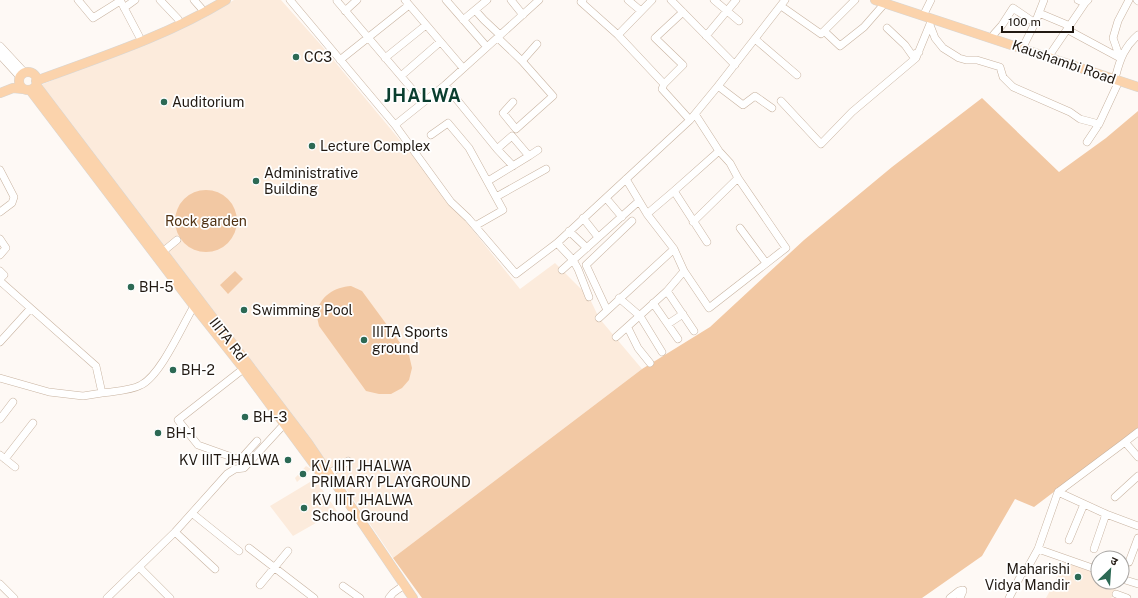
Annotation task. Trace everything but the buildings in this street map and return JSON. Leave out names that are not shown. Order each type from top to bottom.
[{"type":"main road","points":[[0,93],[139,36],[201,8],[214,0]]},
{"type":"main road","points":[[0,87],[28,81],[132,46],[226,0]]},
{"type":"main road","points":[[875,0],[887,2],[929,19],[994,34],[1025,43],[1118,78],[1138,82]]},
{"type":"main road","name":"Kaushambi Road","points":[[929,19],[1118,78],[1138,87]]},
{"type":"main road","name":"IIITA Rd","points":[[28,81],[197,306],[287,421],[413,598]]},
{"type":"main road","name":"IIITA Rd","points":[[327,476],[407,598]]},
{"type":"street","points":[[78,0],[93,18],[120,0],[139,36]]},
{"type":"street","points":[[124,8],[135,0]]},
{"type":"street","points":[[160,0],[178,19]]},
{"type":"street","points":[[194,0],[201,8]]},
{"type":"street","points":[[290,0],[395,125],[451,202],[475,226],[516,274],[557,243],[692,117],[783,3],[821,34],[855,0]]},
{"type":"street","points":[[345,10],[357,0]]},
{"type":"street","points":[[446,0],[487,47]]},
{"type":"street","points":[[463,20],[487,0]]},
{"type":"street","points":[[511,0],[523,15]]},
{"type":"street","points":[[526,0],[532,7]]},
{"type":"street","points":[[395,125],[445,85],[539,0]]},
{"type":"street","points":[[583,0],[581,2],[618,35],[664,84]]},
{"type":"street","points":[[628,0],[641,11]]},
{"type":"street","points":[[618,35],[652,0]]},
{"type":"street","points":[[670,0],[735,65]]},
{"type":"street","points":[[714,0],[739,21]]},
{"type":"street","points":[[706,36],[736,0]]},
{"type":"street","points":[[781,101],[821,144],[852,112],[916,58],[929,19],[931,0]]},
{"type":"street","points":[[1025,43],[1044,0]]},
{"type":"street","points":[[1120,58],[1113,38],[1118,21],[1129,0]]},
{"type":"street","points":[[337,1],[423,102]]},
{"type":"street","points":[[1051,53],[1069,28],[1084,1]]},
{"type":"street","points":[[340,60],[368,38],[407,2],[463,68]]},
{"type":"street","points":[[824,31],[840,46],[864,27],[887,2]]},
{"type":"street","points":[[994,34],[1013,8],[1035,23]]},
{"type":"street","points":[[475,10],[553,96],[516,130],[503,113],[514,102]]},
{"type":"street","points":[[626,179],[647,214],[674,249],[684,271],[709,308],[786,248],[738,178],[730,163],[692,117],[662,89],[664,84],[683,65],[655,38],[682,12]]},
{"type":"street","points":[[1039,12],[1120,58]]},
{"type":"street","points":[[929,19],[935,38],[943,48],[959,58],[966,60],[977,60],[1000,67],[1003,77],[1013,87],[1070,112],[1080,119],[1099,124]]},
{"type":"street","points":[[385,58],[426,25]]},
{"type":"street","points":[[888,28],[905,45],[912,55],[919,52]]},
{"type":"street","points":[[754,40],[798,75]]},
{"type":"street","points":[[1087,142],[1099,124],[1118,78],[1120,58],[1125,49],[1136,40]]},
{"type":"street","points":[[401,76],[440,42]]},
{"type":"street","points":[[522,61],[537,44]]},
{"type":"street","name":"IIITA Rd","points":[[0,46],[28,81]]},
{"type":"street","name":"IIITA Rd","points":[[0,55],[28,81]]},
{"type":"street","points":[[445,85],[497,149],[513,166]]},
{"type":"street","points":[[718,86],[743,105],[755,96],[772,108]]},
{"type":"street","points":[[431,135],[448,123],[469,148],[503,210],[475,226]]},
{"type":"street","points":[[497,149],[512,136],[529,156]]},
{"type":"street","points":[[488,181],[538,150]]},
{"type":"street","points":[[647,214],[674,192],[719,151]]},
{"type":"street","points":[[496,197],[546,169]]},
{"type":"street","points":[[0,172],[14,197],[12,203],[0,212]]},
{"type":"street","points":[[693,222],[738,178]]},
{"type":"street","points":[[674,192],[707,242]]},
{"type":"street","points":[[606,198],[622,217]]},
{"type":"street","points":[[562,270],[639,201]]},
{"type":"street","points":[[583,218],[598,237]]},
{"type":"street","points":[[586,265],[632,221]]},
{"type":"street","points":[[740,228],[766,263]]},
{"type":"street","points":[[569,231],[587,248]]},
{"type":"street","points":[[0,239],[6,248],[0,255]]},
{"type":"street","points":[[159,254],[177,240]]},
{"type":"street","points":[[557,243],[586,265],[607,310]]},
{"type":"street","points":[[599,318],[674,249]]},
{"type":"street","points":[[576,258],[578,270],[588,297]]},
{"type":"street","points":[[0,271],[4,275],[0,280],[30,309],[96,366],[102,393]]},
{"type":"street","points":[[616,337],[628,328],[667,291],[684,271]]},
{"type":"street","points":[[667,291],[694,331]]},
{"type":"street","points":[[619,298],[640,316],[662,352]]},
{"type":"street","points":[[653,303],[678,339]]},
{"type":"street","points":[[0,378],[49,392],[83,396],[133,388],[147,381],[158,370],[197,306]]},
{"type":"street","points":[[0,342],[30,309]]},
{"type":"street","points":[[668,324],[683,314]]},
{"type":"street","points":[[628,328],[638,348],[650,363]]},
{"type":"street","points":[[246,367],[178,420],[198,445],[240,460],[257,441]]},
{"type":"street","points":[[0,419],[13,402]]},
{"type":"street","points":[[107,598],[193,514],[210,492],[227,474],[235,469],[244,468],[287,421]]},
{"type":"street","points":[[15,467],[3,457],[33,422]]},
{"type":"street","points":[[1009,598],[1021,575],[1027,570],[1038,549],[1058,492],[1138,432]]},
{"type":"street","points":[[1125,442],[1138,457]]},
{"type":"street","points":[[327,476],[348,461]]},
{"type":"street","points":[[1115,497],[1138,476]]},
{"type":"street","points":[[1058,492],[1106,514],[1138,526]]},
{"type":"street","points":[[1070,540],[1084,504]]},
{"type":"street","points":[[193,514],[239,551]]},
{"type":"street","points":[[1094,549],[1106,514]]},
{"type":"street","points":[[175,532],[215,569]]},
{"type":"street","points":[[1130,559],[1138,538]]},
{"type":"street","points":[[249,548],[310,597]]},
{"type":"street","points":[[1038,549],[1090,567]]},
{"type":"street","points":[[260,586],[288,551]]},
{"type":"street","points":[[139,567],[170,598]]},
{"type":"street","points":[[0,584],[14,598]]},
{"type":"street","points":[[343,586],[360,598]]},
{"type":"street","points":[[389,598],[400,588]]},
{"type":"street","points":[[950,598],[959,591],[963,590],[960,598]]},
{"type":"street","points":[[1116,594],[1127,598]]},
{"type":"shaded area","points":[[234,0],[281,0],[321,45],[428,174],[520,289],[555,263],[589,297],[599,318],[642,369],[393,558],[334,471],[41,85],[205,17]]},
{"type":"shaded area","name":"KV IIIT JHALWA PRIMARY PLAYGROUND","points":[[306,466],[311,469],[297,482],[295,478]]},
{"type":"shaded area","name":"KV IIIT JHALWA School Ground","points":[[315,479],[337,511],[293,536],[270,506]]},
{"type":"shaded area","name":"Maharishi Vidya Mandir","points":[[1066,561],[1090,569],[1090,590],[1116,590],[1111,598],[1046,598]]},
{"type":"green space","points":[[982,98],[1059,172],[1106,138],[1138,111],[1138,428],[1034,507],[1015,499],[982,556],[922,598],[422,598],[393,558],[642,369],[710,327],[804,240],[892,167]]},
{"type":"green space","name":"Rock garden","points":[[206,190],[223,195],[228,199],[232,204],[237,221],[232,238],[228,243],[223,247],[206,252],[189,247],[184,243],[180,238],[175,221],[180,204],[184,199],[189,195]]},
{"type":"green space","points":[[235,271],[243,279],[228,294],[220,285]]},
{"type":"green space","name":"IIITA Sports ground","points":[[351,286],[362,291],[409,355],[412,368],[409,380],[402,388],[391,394],[379,394],[366,391],[319,326],[317,314],[318,308],[324,297],[339,288]]},
{"type":"place","name":"CC3","points":[[296,57]]},
{"type":"place","name":"Auditorium","points":[[164,102]]},
{"type":"place","name":"Lecture Complex","points":[[312,146]]},
{"type":"place","name":"Administrative Building","points":[[256,181]]},
{"type":"place","name":"BH-5","points":[[131,287]]},
{"type":"place","name":"Swimming Pool","points":[[244,310]]},
{"type":"place","name":"IIITA Sports ground","points":[[364,340]]},
{"type":"place","name":"BH-2","points":[[173,370]]},
{"type":"place","name":"BH-3","points":[[245,417]]},
{"type":"place","name":"BH-1","points":[[158,433]]},
{"type":"place","name":"KV IIIT JHALWA","points":[[288,460]]},
{"type":"place","name":"KV IIIT JHALWA PRIMARY PLAYGROUND","points":[[303,474]]},
{"type":"place","name":"KV IIIT JHALWA School Ground","points":[[304,508]]},
{"type":"place","name":"Maharishi Vidya Mandir","points":[[1078,577]]},
{"type":"district","name":"JHALWA","points":[[423,95]]}]
